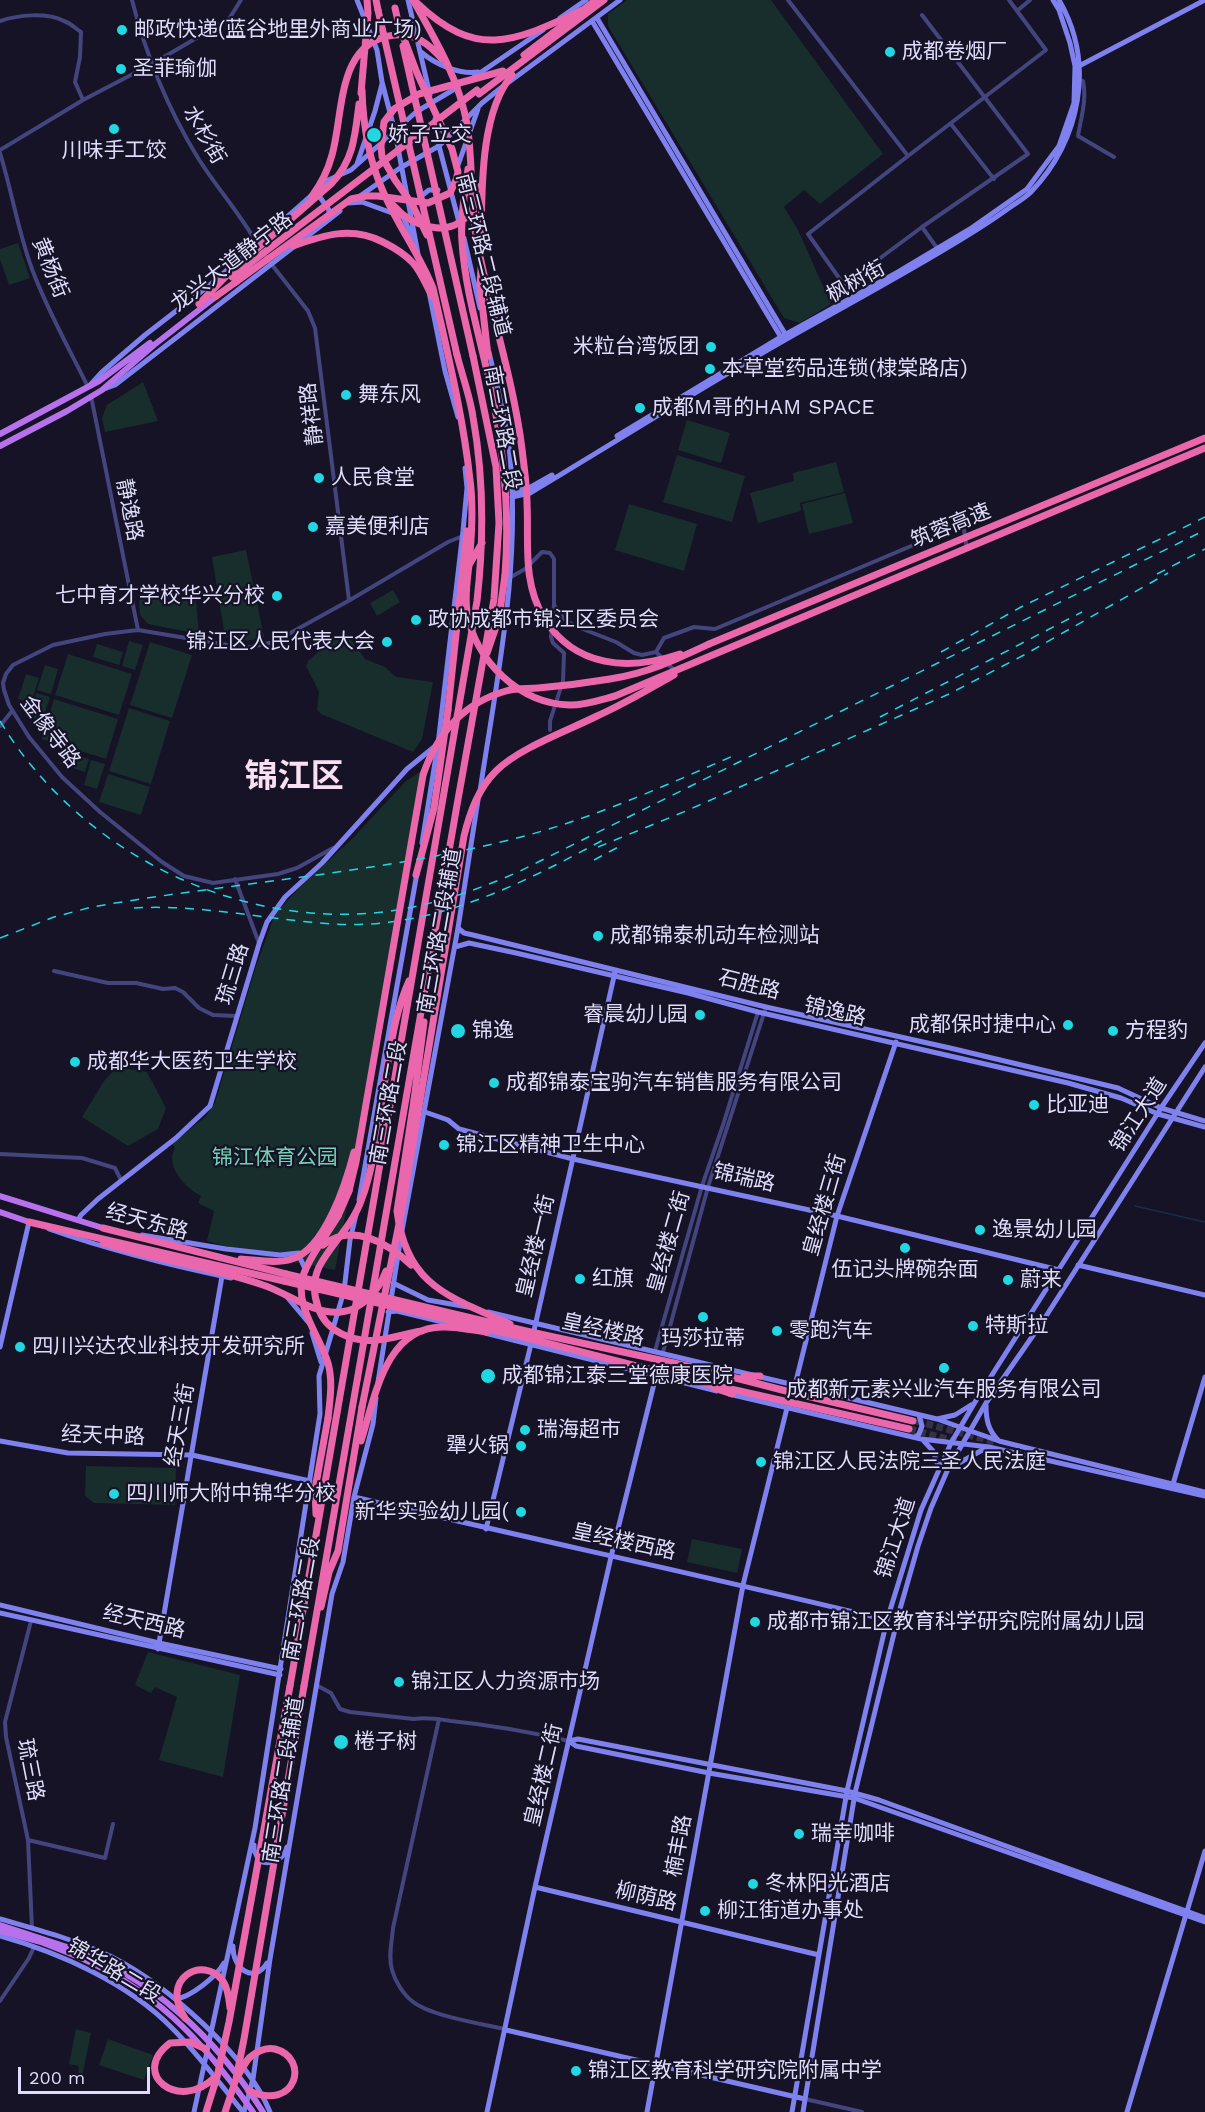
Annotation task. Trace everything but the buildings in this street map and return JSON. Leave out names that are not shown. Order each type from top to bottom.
[{"type":"highway","points":[[215,297],[300,210],[343,171],[351,154],[362,90],[367,0]]},
{"type":"highway","name":"南三环路二段","points":[[206,2112],[219,2071],[230,2016],[290,1686],[474,622],[483,541],[482,487],[473,416],[376,0]]},
{"type":"highway","points":[[199,304],[233,278],[285,248],[351,199],[378,196],[428,203],[443,197],[453,188],[458,172],[452,149],[417,73],[398,23],[393,0]]},
{"type":"highway","points":[[414,0],[433,18],[454,32],[477,39],[515,38],[585,12]]},
{"type":"highway","points":[[414,0],[448,63],[466,120],[476,236],[520,437],[527,503],[529,580],[538,607],[553,630],[568,645],[615,664],[666,659],[709,644]]},
{"type":"highway","points":[[491,391],[480,285],[485,170],[491,116],[497,97],[507,81],[529,61],[560,39],[596,0]]},
{"type":"highway","points":[[478,92],[503,71],[604,0]]},
{"type":"highway","points":[[478,92],[585,12]]},
{"type":"highway","name":"南三环路二段","points":[[236,2079],[494,599],[499,523],[496,467],[398,23]]},
{"type":"highway","points":[[300,210],[314,194],[325,175],[332,155],[342,94],[348,74],[355,59],[367,45],[377,39],[408,34],[433,48],[443,60],[454,81]]},
{"type":"highway","points":[[435,255],[416,212],[382,156],[384,122],[394,109],[419,94],[503,71]]},
{"type":"highway","points":[[362,90],[363,122],[368,150],[388,200],[433,288],[462,420],[471,483],[471,552],[467,584],[467,611],[474,637],[488,660],[502,677],[532,696],[553,703],[571,705],[615,696],[714,653]]},
{"type":"highway","name":"龙兴大道静宁路","points":[[233,278],[478,92]]},
{"type":"highway","points":[[470,146],[462,242],[467,278],[491,391],[506,484],[508,523],[508,576],[494,637],[481,667]]},
{"type":"highway","points":[[388,200],[398,211],[417,224],[436,229],[448,227],[468,215],[476,201],[485,170]]},
{"type":"highway","points":[[285,248],[334,233],[363,234],[375,238],[394,247],[413,263],[433,297],[439,316]]},
{"type":"highway","name":"筑蓉高速","points":[[709,644],[1205,438]]},
{"type":"highway","name":"筑蓉高速","points":[[714,653],[1205,448]]},
{"type":"highway","points":[[416,875],[434,808],[448,710],[471,504]]},
{"type":"highway","points":[[464,574],[483,541]]},
{"type":"highway","points":[[317,1526],[315,1489],[328,1418],[330,1376],[328,1364],[304,1309],[303,1277],[338,1216],[349,1191],[417,804],[430,755],[442,734],[453,722],[486,699],[508,690],[572,684],[637,674],[662,667],[709,644]]},
{"type":"highway","points":[[329,1572],[338,1551],[348,1487],[402,1209],[464,836],[472,807],[486,782],[504,764],[613,709],[714,653]]},
{"type":"highway","points":[[413,970],[401,998],[370,1171],[362,1199],[343,1233],[320,1265],[315,1276],[313,1291],[319,1310],[329,1326],[354,1339],[377,1340],[444,1327],[525,1334]]},
{"type":"highway","points":[[427,1281],[404,1245],[396,1211],[414,1100],[428,973]]},
{"type":"highway","points":[[178,1248],[267,1262],[286,1261],[301,1255],[315,1244],[328,1220],[347,1174],[364,1115]]},
{"type":"highway","name":"经天东路","points":[[29,1222],[285,1278]]},
{"type":"highway","name":"经天东路","points":[[103,1228],[285,1278]]},
{"type":"highway","points":[[69,1232],[108,1245],[265,1285],[318,1310],[338,1313],[354,1308],[371,1295],[384,1276],[392,1258]]},
{"type":"highway","points":[[316,1251],[335,1237],[349,1234],[374,1239],[406,1260],[427,1281],[453,1299],[525,1334]]},
{"type":"highway","name":"皇经楼路","points":[[285,1278],[525,1334],[697,1368],[794,1393],[916,1418]]},
{"type":"highway","points":[[359,1439],[386,1364],[403,1343],[422,1331]]},
{"type":"highway","name":"皇经楼路","points":[[525,1334],[695,1381],[909,1429]]},
{"type":"highway","points":[[734,1376],[760,1376]]},
{"type":"highway","points":[[695,1381],[732,1394]]},
{"type":"highway","points":[[313,1632],[324,1596],[336,1533],[334,1513]]},
{"type":"highway","points":[[185,2018],[178,2004],[178,1986],[184,1976],[204,1970],[218,1976],[224,1983],[230,2016]]},
{"type":"highway","points":[[170,2098],[156,2082],[154,2068],[158,2055],[171,2043],[181,2041],[190,2042],[206,2052]]},
{"type":"highway","points":[[225,2112],[236,2079],[249,2058],[268,2048],[284,2052],[295,2071],[295,2078],[288,2091],[272,2097],[249,2093]]},
{"type":"highway","points":[[187,2101],[202,2094],[219,2071]]},
{"type":"main road","name":"南三环路二段辅道","points":[[194,2112],[255,1828],[320,1414],[319,1376],[347,1275],[350,1240],[354,1231],[416,875],[438,744],[467,488],[460,424],[445,371],[433,308],[416,246],[377,50],[357,0]]},
{"type":"main road","name":"南三环路二段辅道","points":[[244,2112],[253,2079],[273,1939],[332,1594],[343,1562],[354,1497],[373,1424],[393,1283],[459,928],[506,619],[512,494],[502,406],[465,243],[439,146],[432,103],[408,0]]},
{"type":"main road","points":[[88,388],[102,372],[211,284],[326,182],[351,170],[416,112],[483,72],[586,0]]},
{"type":"main road","points":[[102,390],[115,385],[349,203],[400,168],[439,146],[482,103],[620,0]]},
{"type":"main road","name":"枫树街","points":[[1053,0],[1063,21],[1077,66]]},
{"type":"main road","name":"枫树街","points":[[512,494],[530,493],[784,338],[938,250],[1027,189],[1059,146],[1074,103],[1077,79],[1075,41],[1059,0]]},
{"type":"main road","points":[[1077,66],[1205,0]]},
{"type":"main road","points":[[595,19],[784,338]]},
{"type":"main road","points":[[421,52],[432,62],[466,73],[483,72]]},
{"type":"main road","points":[[351,170],[357,164],[382,82]]},
{"type":"main road","points":[[450,193],[473,118],[482,103]]},
{"type":"main road","points":[[413,225],[415,209],[421,195],[429,190],[438,190],[453,203]]},
{"type":"main road","points":[[315,191],[329,210],[326,222]]},
{"type":"main road","points":[[349,203],[362,201],[402,217],[407,222],[416,246]]},
{"type":"main road","name":"龙兴大道静宁路","points":[[0,446],[68,411],[102,390],[215,297]]},
{"type":"main road","name":"龙兴大道静宁路","points":[[0,434],[88,388],[147,346],[199,304]]},
{"type":"main road","points":[[448,645],[464,574],[468,539],[467,488]]},
{"type":"main road","name":"琉三路","points":[[78,1220],[98,1199],[176,1138],[210,1106],[259,944],[267,922],[276,907],[336,847],[407,769],[438,744]]},
{"type":"main road","name":"石胜路","points":[[459,928],[464,933],[762,1009],[1118,1088],[1160,1111],[1205,1121]]},
{"type":"main road","points":[[455,947],[463,943],[470,943],[615,972]]},
{"type":"main road","name":"皇经楼一街","points":[[486,1529],[536,1323],[615,972]]},
{"type":"main road","name":"皇经楼三街","points":[[795,1385],[837,1216],[897,1040]]},
{"type":"main road","name":"锦江大道","points":[[792,2112],[847,1791],[887,1620],[921,1510],[951,1443],[978,1397],[1205,1044]]},
{"type":"main road","name":"锦江大道","points":[[803,2112],[854,1796],[910,1571],[931,1508],[948,1469],[986,1403],[1041,1324],[1205,1067]]},
{"type":"main road","name":"锦瑞路","points":[[425,1112],[448,1120],[459,1129],[573,1159],[837,1216],[1059,1270]]},
{"type":"main road","points":[[1176,1115],[1205,1127]]},
{"type":"main road","name":"经天东路","points":[[0,1196],[103,1228]]},
{"type":"main road","name":"经天东路","points":[[0,1212],[29,1222]]},
{"type":"main road","points":[[0,1347],[29,1222],[105,1249],[156,1263],[275,1288],[308,1322],[322,1363]]},
{"type":"main road","points":[[103,1228],[225,1249],[280,1255],[295,1254],[350,1240]]},
{"type":"main road","points":[[286,1297],[298,1293],[304,1287],[307,1275],[304,1265],[295,1254]]},
{"type":"main road","points":[[1078,1265],[1205,1295]]},
{"type":"main road","name":"经天三街","points":[[158,1646],[222,1276]]},
{"type":"main road","points":[[393,1283],[428,1300],[663,1352],[916,1418],[937,1419],[956,1415],[969,1407],[978,1397]]},
{"type":"main road","points":[[388,1312],[397,1311],[584,1359],[918,1438],[989,1447],[1205,1494]]},
{"type":"main road","points":[[584,1359],[572,1347],[574,1341],[579,1337],[590,1337]]},
{"type":"main road","name":"皇经楼二街","points":[[487,2112],[535,1887],[611,1557],[656,1376]]},
{"type":"main road","points":[[1173,1484],[1205,1377]]},
{"type":"main road","points":[[986,1403],[986,1418],[990,1429],[999,1441]]},
{"type":"main road","points":[[743,1585],[787,1408]]},
{"type":"main road","points":[[916,1418],[922,1426],[918,1438]]},
{"type":"main road","points":[[937,1419],[999,1441],[1205,1494]]},
{"type":"main road","points":[[918,1438],[928,1443],[939,1469]]},
{"type":"main road","name":"经天中路","points":[[0,1441],[68,1453],[192,1455],[310,1481]]},
{"type":"main road","points":[[948,1469],[989,1447]]},
{"type":"main road","name":"皇经楼西路","points":[[354,1497],[887,1620]]},
{"type":"main road","name":"楠丰路","points":[[647,2112],[743,1585]]},
{"type":"main road","name":"经天西路","points":[[0,1605],[158,1646]]},
{"type":"main road","name":"经天西路","points":[[0,1613],[280,1672]]},
{"type":"main road","points":[[569,1741],[578,1739],[847,1791],[854,1796],[1205,1920]]},
{"type":"main road","points":[[569,1741],[576,1746],[709,1773],[846,1798],[854,1796]]},
{"type":"main road","points":[[255,1828],[254,1850],[260,1862],[266,1864],[275,1862],[285,1853],[294,1823]]},
{"type":"main road","points":[[1127,2112],[1205,1851]]},
{"type":"main road","name":"柳荫路","points":[[535,1887],[819,1955]]},
{"type":"main road","name":"锦华路二段","points":[[0,1918],[112,1957],[134,1970],[173,1999],[212,2033],[253,2079],[270,2112]]},
{"type":"main road","points":[[236,1918],[233,1950],[235,1962],[242,1970],[252,1973],[263,1969],[267,1964],[273,1939]]},
{"type":"main road","name":"锦华路二段","points":[[0,1925],[68,1950]]},
{"type":"main road","name":"锦华路二段","points":[[0,1931],[68,1950]]},
{"type":"main road","name":"锦华路二段","points":[[0,1936],[34,1946],[81,1966],[134,1997],[172,2028],[244,2112]]},
{"type":"main road","points":[[173,1999],[182,1998],[219,1972],[225,1963],[232,1939]]},
{"type":"main road","points":[[68,1950],[99,1959],[133,1978],[185,2018],[228,2062],[263,2112]]},
{"type":"main road","points":[[68,1950],[138,1990],[169,2013],[206,2052],[254,2112]]},
{"type":"main road","points":[[506,2030],[805,2099]]},
{"type":"street","name":"水杉街","points":[[132,0],[165,97],[198,157],[257,242]]},
{"type":"street","points":[[0,152],[83,100],[153,64],[229,19],[241,0]]},
{"type":"street","points":[[788,0],[908,156]]},
{"type":"street","points":[[922,15],[985,98],[1028,154],[922,227],[844,285],[808,234],[985,98],[1046,50],[1009,0]]},
{"type":"street","points":[[1017,11],[1030,0]]},
{"type":"street","points":[[0,21],[40,16],[63,20],[81,32],[80,57],[75,82],[83,100]]},
{"type":"street","points":[[1077,79],[1084,84],[1084,102],[1078,136],[1114,157]]},
{"type":"street","points":[[951,124],[994,179]]},
{"type":"street","name":"黄杨街","points":[[0,152],[12,191],[19,229],[33,271],[88,388]]},
{"type":"street","points":[[922,227],[938,250]]},
{"type":"street","name":"静祥路","points":[[257,242],[308,311],[315,328],[350,600]]},
{"type":"street","name":"静逸路","points":[[91,396],[138,630]]},
{"type":"street","points":[[554,604],[564,619],[574,626],[642,655],[656,651],[664,638],[694,627],[715,629],[949,530],[955,521],[962,519],[968,550]]},
{"type":"street","name":"金像寺路","points":[[336,847],[287,872],[213,883],[184,876],[162,862],[100,812],[62,777],[29,737],[12,711],[4,690],[3,682],[6,674],[13,665],[52,645],[138,630],[246,648],[274,642],[448,542],[463,536]]},
{"type":"street","points":[[508,576],[525,569],[542,552],[550,553],[554,559],[551,637],[553,643],[564,653],[565,670],[550,721],[550,730]]},
{"type":"street","points":[[656,651],[676,673]]},
{"type":"street","points":[[0,726],[12,711]]},
{"type":"street","points":[[235,879],[259,944]]},
{"type":"street","points":[[54,971],[108,983],[136,983],[175,988],[183,992],[199,1008],[213,1015],[237,1016]]},
{"type":"street","name":"皇经楼二街","points":[[656,1351],[705,1186],[762,1009]]},
{"type":"street","points":[[0,1154],[82,1158],[115,1168],[122,1181]]},
{"type":"street","name":"皇经楼二街","points":[[663,1352],[705,1186]]},
{"type":"street","name":"琉三路","points":[[32,1621],[5,1722],[6,1737],[28,1840],[32,1928]]},
{"type":"street","points":[[316,1685],[331,1693],[340,1709],[350,1712],[439,1719],[540,1734],[569,1741]]},
{"type":"street","points":[[439,1719],[393,1928],[390,1952],[392,1968],[399,1986],[412,2002],[436,2013],[506,2030]]},
{"type":"street","points":[[28,1840],[105,1858],[113,1824]]},
{"type":"street","points":[[0,2001],[29,1958],[34,1946]]},
{"type":"street","points":[[805,2099],[862,2112]]},
{"type":"green space","points":[[627,0],[771,0],[883,154],[820,204],[804,190],[784,207],[798,230],[831,304],[800,323],[784,318],[608,26],[608,14]]},
{"type":"green space","points":[[18,243],[30,278],[9,285],[0,259],[0,249]]},
{"type":"green space","points":[[143,382],[158,421],[105,432],[102,418],[107,405]]},
{"type":"green space","points":[[687,420],[730,433],[721,463],[678,450]]},
{"type":"green space","points":[[677,455],[745,476],[732,522],[663,502]]},
{"type":"green space","points":[[836,462],[844,492],[800,503],[801,511],[758,523],[750,493],[794,481],[793,473]]},
{"type":"green space","points":[[845,493],[853,523],[809,534],[802,504]]},
{"type":"green space","points":[[629,504],[697,524],[684,571],[615,550]]},
{"type":"green space","points":[[246,550],[264,637],[250,640],[230,639],[225,637],[212,557]]},
{"type":"green space","points":[[393,590],[400,602],[377,616],[370,603]]},
{"type":"green space","points":[[150,595],[196,601],[199,634],[148,624],[140,615],[139,601]]},
{"type":"green space","points":[[344,630],[365,659],[385,667],[396,677],[433,682],[422,739],[413,752],[321,714],[317,710],[319,692],[306,666],[308,661]]},
{"type":"green space","points":[[129,641],[143,645],[135,670],[122,666]]},
{"type":"green space","points":[[150,642],[192,655],[172,718],[130,705]]},
{"type":"green space","points":[[97,644],[123,652],[119,665],[93,657]]},
{"type":"green space","points":[[68,654],[132,674],[119,715],[55,695]]},
{"type":"green space","points":[[45,665],[58,669],[51,694],[37,690]]},
{"type":"green space","points":[[26,674],[39,678],[31,703],[18,699]]},
{"type":"green space","points":[[36,693],[50,697],[42,722],[29,718]]},
{"type":"green space","points":[[54,699],[118,719],[106,759],[42,739]]},
{"type":"green space","points":[[129,708],[170,721],[151,784],[109,771]]},
{"type":"green space","points":[[63,751],[89,759],[85,772],[60,764]]},
{"type":"green space","points":[[91,760],[105,764],[97,789],[84,785]]},
{"type":"green space","name":"锦江体育公园","points":[[429,765],[335,1270],[256,1255],[207,1241],[214,1211],[198,1203],[201,1196],[189,1188],[178,1176],[172,1162],[175,1148],[172,1144],[205,1117],[215,1103],[256,966],[275,914],[300,887],[352,839],[405,782]]},
{"type":"green space","points":[[108,774],[150,787],[141,815],[99,802]]},
{"type":"green space","points":[[117,1067],[147,1072],[166,1108],[158,1129],[128,1146],[82,1117],[104,1081]]},
{"type":"green space","points":[[86,1466],[176,1468],[175,1505],[94,1503],[85,1496]]},
{"type":"green space","points":[[692,1539],[742,1549],[737,1573],[687,1562]]},
{"type":"green space","points":[[148,1652],[240,1675],[223,1777],[159,1760],[177,1697],[155,1687],[151,1693],[135,1685]]},
{"type":"green space","points":[[76,2029],[91,2033],[82,2077],[78,2076],[79,2066],[69,2064]]},
{"type":"green space","points":[[108,2039],[153,2055],[144,2080],[99,2065]]},
{"type":"waterway","points":[[1135,1206],[1205,1222]]},
{"type":"tunnel","points":[[916,1421],[995,1442]]},
{"type":"tunnel","points":[[909,1429],[959,1442]]},
{"type":"railway","points":[[941,652],[1021,607],[1205,517]]},
{"type":"railway","points":[[0,721],[32,767],[71,808],[116,843],[164,871],[217,893],[271,907],[327,914],[383,912],[452,897],[518,872],[1205,530]]},
{"type":"railway","points":[[1157,574],[1205,549]]},
{"type":"railway","points":[[598,847],[686,811],[949,694],[1024,655],[1168,573]]},
{"type":"railway","points":[[880,717],[1082,612]]},
{"type":"railway","points":[[0,938],[54,917],[92,907],[403,862],[505,841],[593,814],[735,755]]},
{"type":"railway","points":[[134,908],[185,908],[334,924],[371,924],[406,920],[475,901],[541,872],[605,839]]},
{"type":"railway","points":[[594,860],[622,845]]},
{"type":"place","name":"邮政快递(蓝谷地里外商业广场)","points":[[122,30]]},
{"type":"place","name":"成都卷烟厂","points":[[890,52]]},
{"type":"place","name":"圣菲瑜伽","points":[[121,69]]},
{"type":"place","name":"川味手工饺","points":[[114,129]]},
{"type":"place","name":"娇子立交","points":[[374,135]]},
{"type":"place","name":"米粒台湾饭团","points":[[711,347]]},
{"type":"place","name":"本草堂药品连锁(棣棠路店)","points":[[710,369]]},
{"type":"place","name":"舞东风","points":[[346,395]]},
{"type":"place","name":"成都M哥的HAM SPACE","points":[[640,408]]},
{"type":"place","name":"人民食堂","points":[[319,478]]},
{"type":"place","name":"嘉美便利店","points":[[313,527]]},
{"type":"place","name":"七中育才学校华兴分校","points":[[277,596]]},
{"type":"place","name":"政协成都市锦江区委员会","points":[[416,620]]},
{"type":"place","name":"锦江区人民代表大会","points":[[387,642]]},
{"type":"place","name":"成都锦泰机动车检测站","points":[[598,936]]},
{"type":"place","name":"睿晨幼儿园","points":[[700,1015]]},
{"type":"place","name":"成都保时捷中心","points":[[1068,1025]]},
{"type":"place","name":"锦逸","points":[[458,1031]]},
{"type":"place","name":"方程豹","points":[[1113,1031]]},
{"type":"place","name":"成都华大医药卫生学校","points":[[75,1062]]},
{"type":"place","name":"成都锦泰宝驹汽车销售服务有限公司","points":[[494,1083]]},
{"type":"place","name":"比亚迪","points":[[1034,1105]]},
{"type":"place","name":"锦江区精神卫生中心","points":[[444,1145]]},
{"type":"place","name":"逸景幼儿园","points":[[980,1230]]},
{"type":"place","name":"伍记头牌碗杂面","points":[[905,1248]]},
{"type":"place","name":"红旗","points":[[580,1279]]},
{"type":"place","name":"蔚来","points":[[1008,1280]]},
{"type":"place","name":"玛莎拉蒂","points":[[703,1317]]},
{"type":"place","name":"特斯拉","points":[[973,1326]]},
{"type":"place","name":"零跑汽车","points":[[777,1331]]},
{"type":"place","name":"四川兴达农业科技开发研究所","points":[[20,1347]]},
{"type":"place","name":"成都新元素兴业汽车服务有限公司","points":[[944,1368]]},
{"type":"place","name":"成都锦江泰三堂德康医院","points":[[488,1376]]},
{"type":"place","name":"瑞海超市","points":[[525,1430]]},
{"type":"place","name":"犟火锅","points":[[521,1446]]},
{"type":"place","name":"锦江区人民法院三圣人民法庭","points":[[761,1462]]},
{"type":"place","name":"四川师大附中锦华分校","points":[[114,1494]]},
{"type":"place","name":"新华实验幼儿园(","points":[[521,1512]]},
{"type":"place","name":"成都市锦江区教育科学研究院附属幼儿园","points":[[755,1622]]},
{"type":"place","name":"锦江区人力资源市场","points":[[399,1682]]},
{"type":"place","name":"棬子树","points":[[341,1742]]},
{"type":"place","name":"瑞幸咖啡","points":[[799,1834]]},
{"type":"place","name":"冬林阳光酒店","points":[[753,1884]]},
{"type":"place","name":"柳江街道办事处","points":[[705,1911]]},
{"type":"place","name":"锦江区教育科学研究院附属中学","points":[[576,2071]]},
{"type":"district","name":"锦江区","points":[[294,777]]}]
